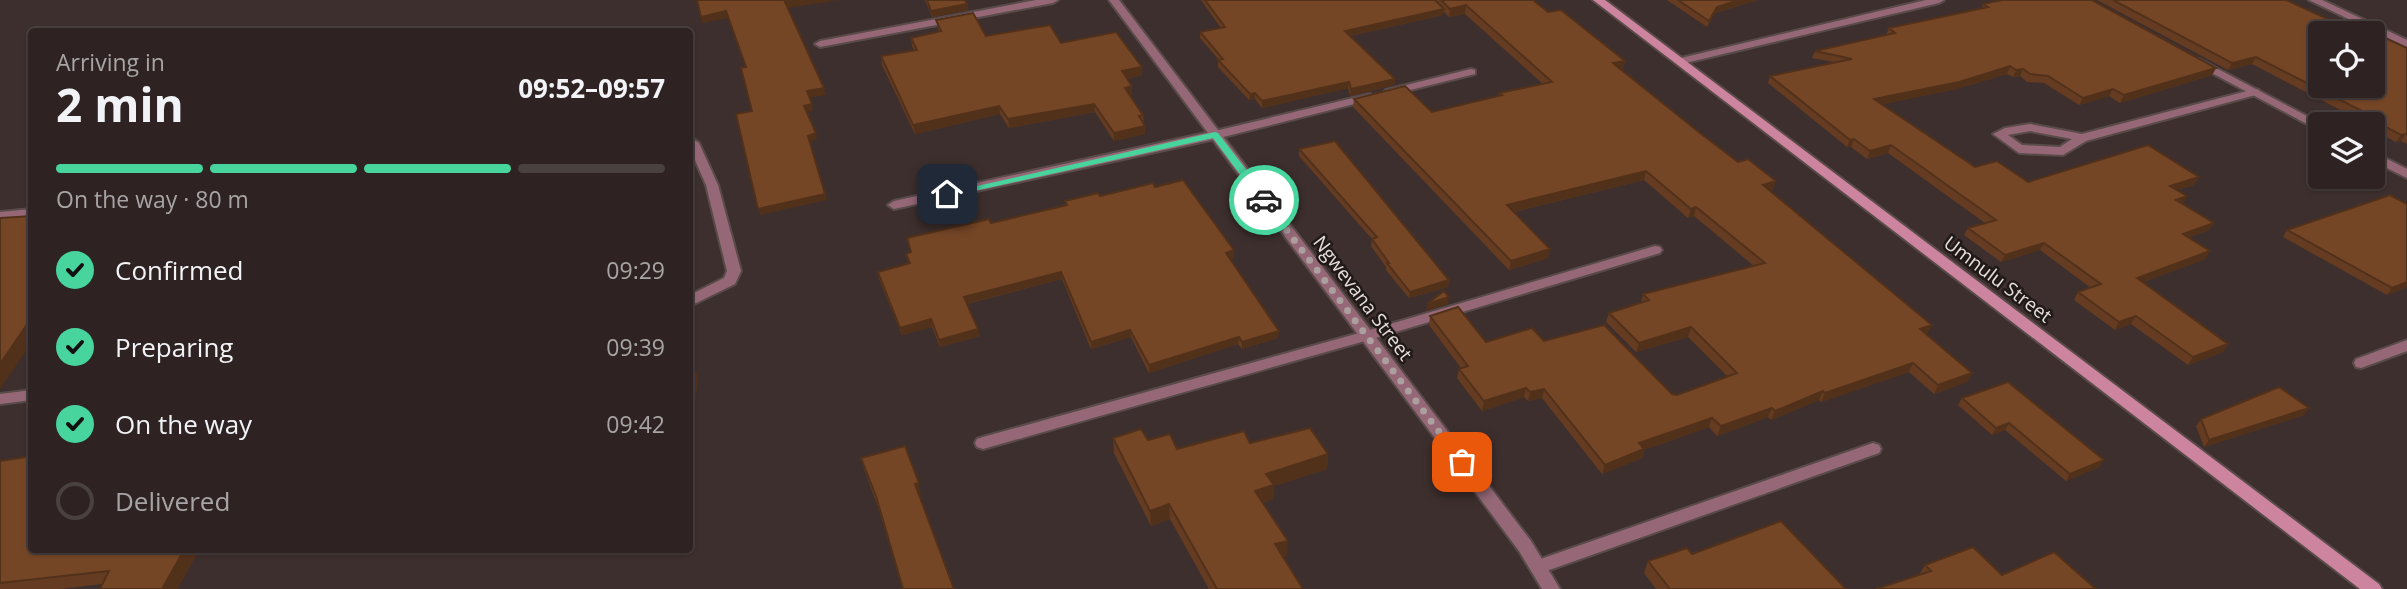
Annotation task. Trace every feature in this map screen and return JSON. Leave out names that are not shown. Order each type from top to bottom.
[{"type":"street","points":[[821,44],[1054,0]]},
{"type":"street","name":"Ngwevana Street","points":[[1114,0],[1367,336],[1538,567],[1551,589]]},
{"type":"street","name":"Umnulu Street","points":[[1598,0],[2373,589]]},
{"type":"street","points":[[1681,61],[1939,0]]},
{"type":"street","points":[[2314,0],[2407,44]]},
{"type":"street","points":[[2194,59],[2308,121]]},
{"type":"street","points":[[894,205],[1215,135],[1471,72]]},
{"type":"street","points":[[2082,138],[2050,129],[2017,126],[1999,134],[2019,149],[2063,151],[2082,138],[2255,92]]},
{"type":"street","points":[[693,144],[712,184],[734,271],[730,281],[693,300]]},
{"type":"street","points":[[2385,162],[2407,174]]},
{"type":"street","points":[[0,216],[28,213]]},
{"type":"street","points":[[983,443],[1367,336],[1655,250]]},
{"type":"street","points":[[2361,363],[2407,345]]},
{"type":"street","points":[[0,399],[28,396]]},
{"type":"street","points":[[1538,567],[1873,449]]},
{"type":"building","points":[[697,0],[799,0],[785,2],[824,88],[807,91],[812,104],[804,106],[816,133],[808,136],[825,194],[758,209],[736,114],[752,111],[741,68],[746,67],[726,11],[701,17]]},
{"type":"building","points":[[927,0],[965,0],[967,4],[931,11]]},
{"type":"building","points":[[1205,0],[1435,0],[1444,9],[1345,31],[1395,79],[1351,89],[1349,82],[1262,101],[1255,93],[1250,94],[1218,60],[1223,59],[1200,32],[1225,27]]},
{"type":"building","points":[[1441,0],[1533,0],[1548,12],[1561,10],[1625,61],[1613,63],[1700,133],[1738,162],[1748,159],[1776,181],[1763,185],[1932,325],[1920,329],[1972,373],[1938,385],[1913,363],[1825,393],[1823,391],[1775,411],[1772,408],[1721,426],[1712,418],[1639,443],[1644,449],[1605,465],[1544,389],[1530,392],[1526,388],[1484,401],[1459,369],[1468,366],[1430,316],[1458,307],[1486,342],[1532,328],[1544,341],[1604,325],[1672,394],[1677,395],[1737,373],[1691,327],[1639,343],[1609,313],[1649,300],[1643,294],[1765,263],[1696,207],[1691,209],[1646,171],[1507,205],[1550,249],[1511,261],[1354,99],[1405,86],[1432,112],[1502,95],[1499,93],[1552,82],[1466,5],[1450,9]]},
{"type":"building","points":[[1678,0],[1739,0],[1717,7],[1709,21]]},
{"type":"building","points":[[2002,0],[2092,0],[2216,68],[2124,95],[2113,89],[2083,98],[2048,76],[2030,74],[2010,66],[1959,82],[1874,99],[1975,167],[1997,161],[2028,182],[2148,145],[2199,177],[2170,186],[2187,196],[2176,200],[2214,223],[2183,234],[2210,251],[2137,278],[2228,344],[2193,357],[2136,316],[2119,322],[2078,292],[2101,284],[2044,243],[2005,255],[1968,228],[1996,220],[1891,145],[1870,151],[1854,139],[1850,140],[1770,76],[1852,59],[1815,51],[1895,33],[1889,28],[1988,7],[1983,4]]},
{"type":"building","points":[[2113,0],[2286,0],[2332,21],[2308,21],[2308,84],[2256,57],[2232,63]]},
{"type":"building","points":[[973,13],[986,36],[1050,25],[1061,43],[1116,32],[1142,67],[1122,71],[1132,86],[1125,88],[1143,115],[1139,116],[1145,126],[1114,133],[1094,104],[1008,119],[999,106],[913,125],[881,56],[917,50],[911,38],[941,31],[936,20]]},
{"type":"building","points":[[2385,38],[2407,48],[2407,134],[2401,135],[2385,126],[2385,112],[2356,111],[2360,110],[2336,98],[2385,98]]},
{"type":"building","points":[[1335,141],[1449,280],[1410,292],[1372,239],[1377,237],[1299,149]]},
{"type":"building","points":[[1183,180],[1234,250],[1226,253],[1279,331],[1242,342],[1239,337],[1149,365],[1130,330],[1091,342],[1061,272],[964,297],[978,329],[939,340],[931,319],[900,328],[878,272],[910,263],[906,254],[911,252],[907,238],[989,219],[991,223],[1067,205],[1065,201],[1098,193],[1100,196],[1153,183],[1155,187]]},
{"type":"building","points":[[2390,195],[2407,204],[2407,282],[2392,288],[2287,230]]},
{"type":"building","points":[[28,216],[28,323],[0,364],[0,218]]},
{"type":"building","points":[[1444,291],[1449,297],[1427,304]]},
{"type":"building","points":[[696,373],[693,396],[693,374]]},
{"type":"building","points":[[2008,382],[2104,460],[2070,474],[2009,423],[1996,428],[1962,398]]},
{"type":"building","points":[[2279,387],[2309,408],[2209,440],[2201,419]]},
{"type":"building","points":[[1310,428],[1328,454],[1266,474],[1274,485],[1255,491],[1288,541],[1275,544],[1303,589],[1217,589],[1169,504],[1150,511],[1113,438],[1141,429],[1148,440],[1170,434],[1177,449],[1244,431],[1250,443]]},
{"type":"building","points":[[905,446],[919,483],[915,484],[954,589],[903,589],[876,496],[861,458]]},
{"type":"building","points":[[28,457],[28,553],[182,553],[162,589],[100,589],[109,571],[0,583],[0,461]]},
{"type":"building","points":[[1781,521],[1846,589],[1670,589],[1648,561],[1687,548],[1692,554]]},
{"type":"building","points":[[1973,547],[2002,575],[2054,552],[2096,589],[1876,589],[1931,571],[1925,565]]},
{"type":"way so far","points":[[1264,200],[1462,462]]},
{"type":"route","points":[[947,194],[1215,135],[1264,200]]}]
